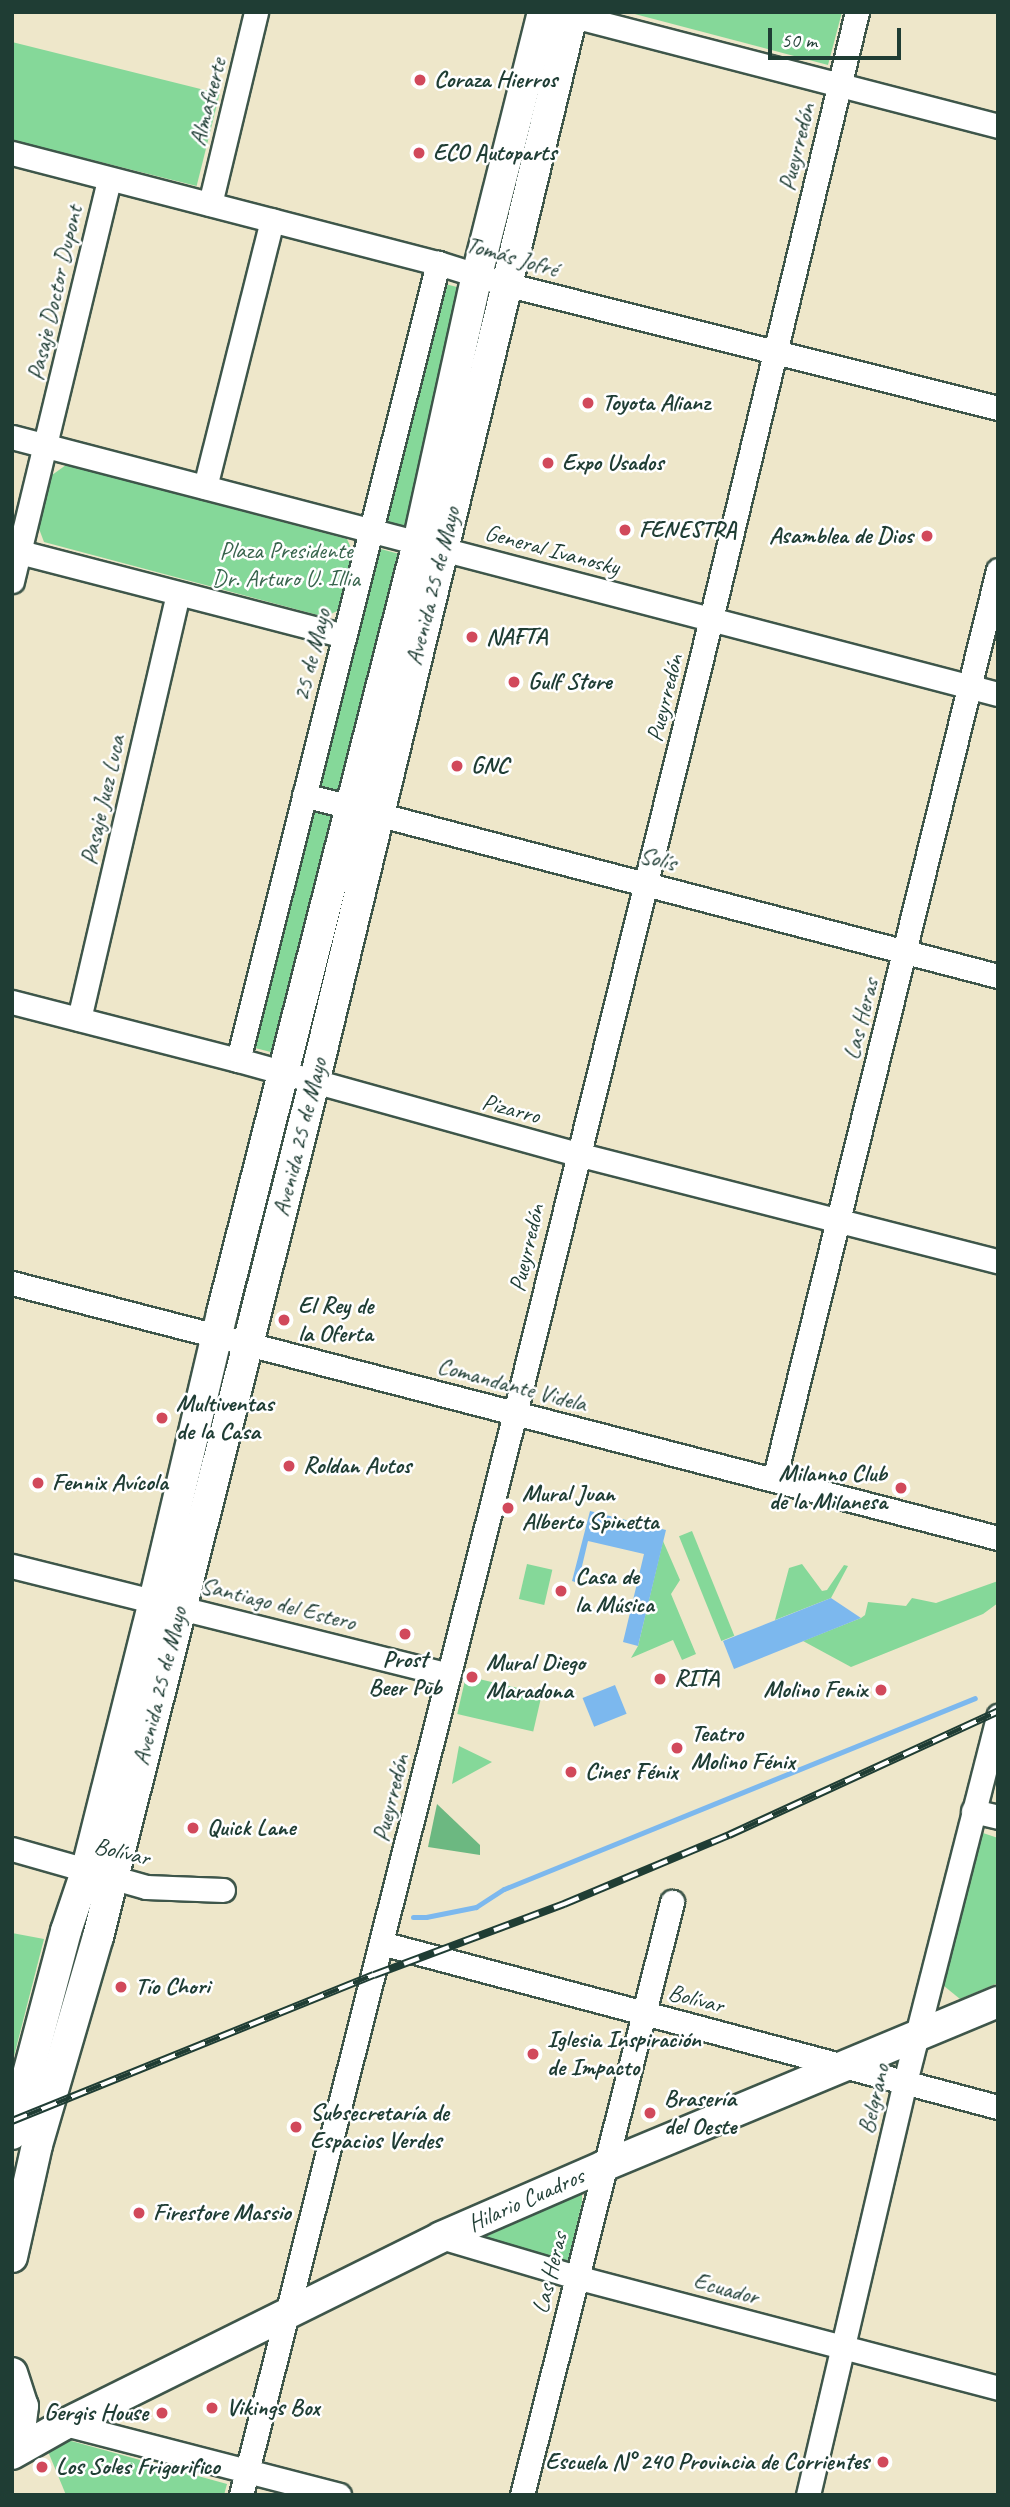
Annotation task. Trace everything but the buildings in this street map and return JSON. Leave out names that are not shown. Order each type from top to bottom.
[{"type":"main road","name":"Avenida 25 de Mayo","points":[[167,1604],[217,1336],[284,1075],[365,809],[430,546],[491,279],[543,12]]},
{"type":"main road","name":"Avenida 25 de Mayo","points":[[491,279],[568,13]]},
{"type":"main road","name":"Avenida 25 de Mayo","points":[[12,2257],[99,1876],[167,1604],[247,1343],[314,1083],[365,809]]},
{"type":"main road","name":"Avenida 25 de Mayo","points":[[12,2134],[66,1931],[99,1876]]},
{"type":"main road","name":"Hilario Cuadros","points":[[12,2454],[65,2424],[441,2237],[998,2002]]},
{"type":"main road","points":[[12,2373],[23,2406],[31,2417],[46,2424],[65,2424]]},
{"type":"main road","points":[[12,2446],[22,2423],[23,2406]]},
{"type":"street","name":"Almafuerte","points":[[210,204],[256,12]]},
{"type":"street","name":"Pueyrredón","points":[[241,2495],[515,1413],[711,619],[856,12]]},
{"type":"street","points":[[568,13],[998,126]]},
{"type":"street","name":"Tomás Jofré","points":[[12,153],[998,408]]},
{"type":"street","name":"Pasaje Doctor Dupont","points":[[12,581],[16,551],[46,446],[109,180]]},
{"type":"street","points":[[205,487],[272,220]]},
{"type":"street","name":"25 de Mayo","points":[[238,1060],[438,263]]},
{"type":"street","name":"General Ivanosky","points":[[12,437],[998,694]]},
{"type":"street","points":[[16,551],[344,636]]},
{"type":"street","name":"Las Heras","points":[[774,1480],[998,570]]},
{"type":"street","name":"Pasaje Juez Luca","points":[[79,1019],[178,594]]},
{"type":"street","name":"Solís","points":[[304,795],[998,976]]},
{"type":"street","name":"Pizarro","points":[[14,1008],[79,1019],[577,1154],[998,1261]]},
{"type":"street","name":"Comandante Videla","points":[[12,1283],[998,1538]]},
{"type":"street","name":"Santiago del Estero","points":[[12,1566],[449,1675]]},
{"type":"street","name":"Belgrano","points":[[808,2495],[905,2082],[998,1716]]},
{"type":"street","points":[[973,1811],[998,1817]]},
{"type":"street","name":"Bolívar","points":[[12,1849],[63,1862],[99,1876],[146,1887],[223,1890]]},
{"type":"street","name":"Las Heras","points":[[522,2495],[672,1902]]},
{"type":"street","name":"Bolívar","points":[[381,1943],[998,2106]]},
{"type":"street","name":"Ecuador","points":[[441,2237],[576,2277],[998,2388]]},
{"type":"street","points":[[65,2424],[339,2495]]},
{"type":"green space","points":[[627,12],[842,12],[828,65]]},
{"type":"green space","points":[[12,42],[220,94],[197,186],[12,140]]},
{"type":"green space","points":[[441,283],[469,290],[410,529],[381,522]]},
{"type":"green space","name":"Plaza Presidente Dr. Arturo U. Illia","points":[[66,465],[347,539],[354,555],[341,609],[325,617],[44,542],[38,526],[52,475]]},
{"type":"green space","points":[[377,548],[404,555],[340,793],[313,786]]},
{"type":"green space","points":[[313,809],[341,816],[282,1055],[253,1048]]},
{"type":"green space","points":[[287,1109],[292,1110],[250,1327],[245,1326]]},
{"type":"green space","points":[[692,1531],[734,1636],[721,1641],[679,1536]]},
{"type":"green space","points":[[663,1541],[680,1580],[671,1594],[696,1654],[682,1660],[673,1640],[631,1658],[638,1646]]},
{"type":"green space","points":[[527,1564],[552,1570],[544,1605],[519,1599]]},
{"type":"green space","points":[[802,1564],[822,1591],[827,1590],[844,1565],[848,1566],[831,1598],[775,1620],[789,1568]]},
{"type":"green space","points":[[998,1581],[998,1603],[983,1614],[851,1667],[803,1641],[861,1618],[865,1615],[868,1602],[906,1606],[912,1598],[936,1603]]},
{"type":"green space","points":[[466,1676],[542,1694],[533,1732],[457,1714]]},
{"type":"green space","points":[[459,1746],[492,1762],[452,1784]]},
{"type":"green space","points":[[437,1804],[480,1845],[480,1855],[428,1847]]},
{"type":"green space","points":[[980,1832],[998,1838],[998,1983],[960,1999],[944,1986]]},
{"type":"green space","points":[[12,1933],[44,1939],[12,2064]]},
{"type":"green space","points":[[578,2190],[582,2193],[582,2202],[569,2259],[565,2262],[559,2263],[488,2239],[486,2234],[490,2230]]},
{"type":"green space","points":[[64,2439],[227,2484],[224,2495],[66,2495],[47,2449]]},
{"type":"water","points":[[590,1511],[666,1530],[638,1646],[623,1642],[644,1554],[588,1541],[578,1583],[572,1581]]},
{"type":"water","points":[[831,1598],[861,1618],[734,1669],[723,1641]]},
{"type":"water","points":[[615,1685],[627,1714],[594,1727],[583,1698]]},
{"type":"waterway","points":[[413,1917],[476,1907],[504,1889],[975,1698]]},
{"type":"railway","points":[[12,2121],[374,1975],[564,1904],[729,1835],[998,1711]]},
{"type":"place","name":"Coraza Hierros","points":[[420,80]]},
{"type":"place","name":"ECO Autoparts","points":[[419,153]]},
{"type":"place","name":"Toyota Alianz","points":[[588,403]]},
{"type":"place","name":"Expo Usados","points":[[548,463]]},
{"type":"place","name":"FENESTRA","points":[[625,530]]},
{"type":"place","name":"Asamblea de Dios","points":[[927,536]]},
{"type":"place","name":"NAFTA","points":[[472,637]]},
{"type":"place","name":"Gulf Store","points":[[514,682]]},
{"type":"place","name":"GNC","points":[[457,766]]},
{"type":"place","name":"El Rey de la Oferta","points":[[284,1320]]},
{"type":"place","name":"Multiventas de la Casa","points":[[162,1418]]},
{"type":"place","name":"Roldan Autos","points":[[289,1466]]},
{"type":"place","name":"Fennix Avícola","points":[[38,1483]]},
{"type":"place","name":"Milanno Club de la Milanesa","points":[[901,1488]]},
{"type":"place","name":"Mural Juan Alberto Spinetta","points":[[508,1508]]},
{"type":"place","name":"Casa de la Música","points":[[561,1591]]},
{"type":"place","name":"Prost Beer Pub","points":[[405,1634]]},
{"type":"place","name":"Mural Diego Maradona","points":[[472,1677]]},
{"type":"place","name":"RITA","points":[[660,1679]]},
{"type":"place","name":"Molino Fenix","points":[[881,1690]]},
{"type":"place","name":"Teatro Molino Fénix","points":[[677,1748]]},
{"type":"place","name":"Cines Fénix","points":[[571,1772]]},
{"type":"place","name":"Quick Lane","points":[[193,1828]]},
{"type":"place","name":"Tío Chori","points":[[121,1987]]},
{"type":"place","name":"Iglesia Inspiración de Impacto","points":[[533,2054]]},
{"type":"place","name":"Brasería del Oeste","points":[[650,2113]]},
{"type":"place","name":"Subsecretaría de Espacios Verdes","points":[[296,2127]]},
{"type":"place","name":"Firestore Massio","points":[[139,2213]]},
{"type":"place","name":"Vikings Box","points":[[212,2408]]},
{"type":"place","name":"Gergis House","points":[[162,2413]]},
{"type":"place","name":"Escuela N° 240 Provincia de Corrientes","points":[[883,2462]]},
{"type":"place","name":"Los Soles Frigorifico","points":[[42,2467]]}]
